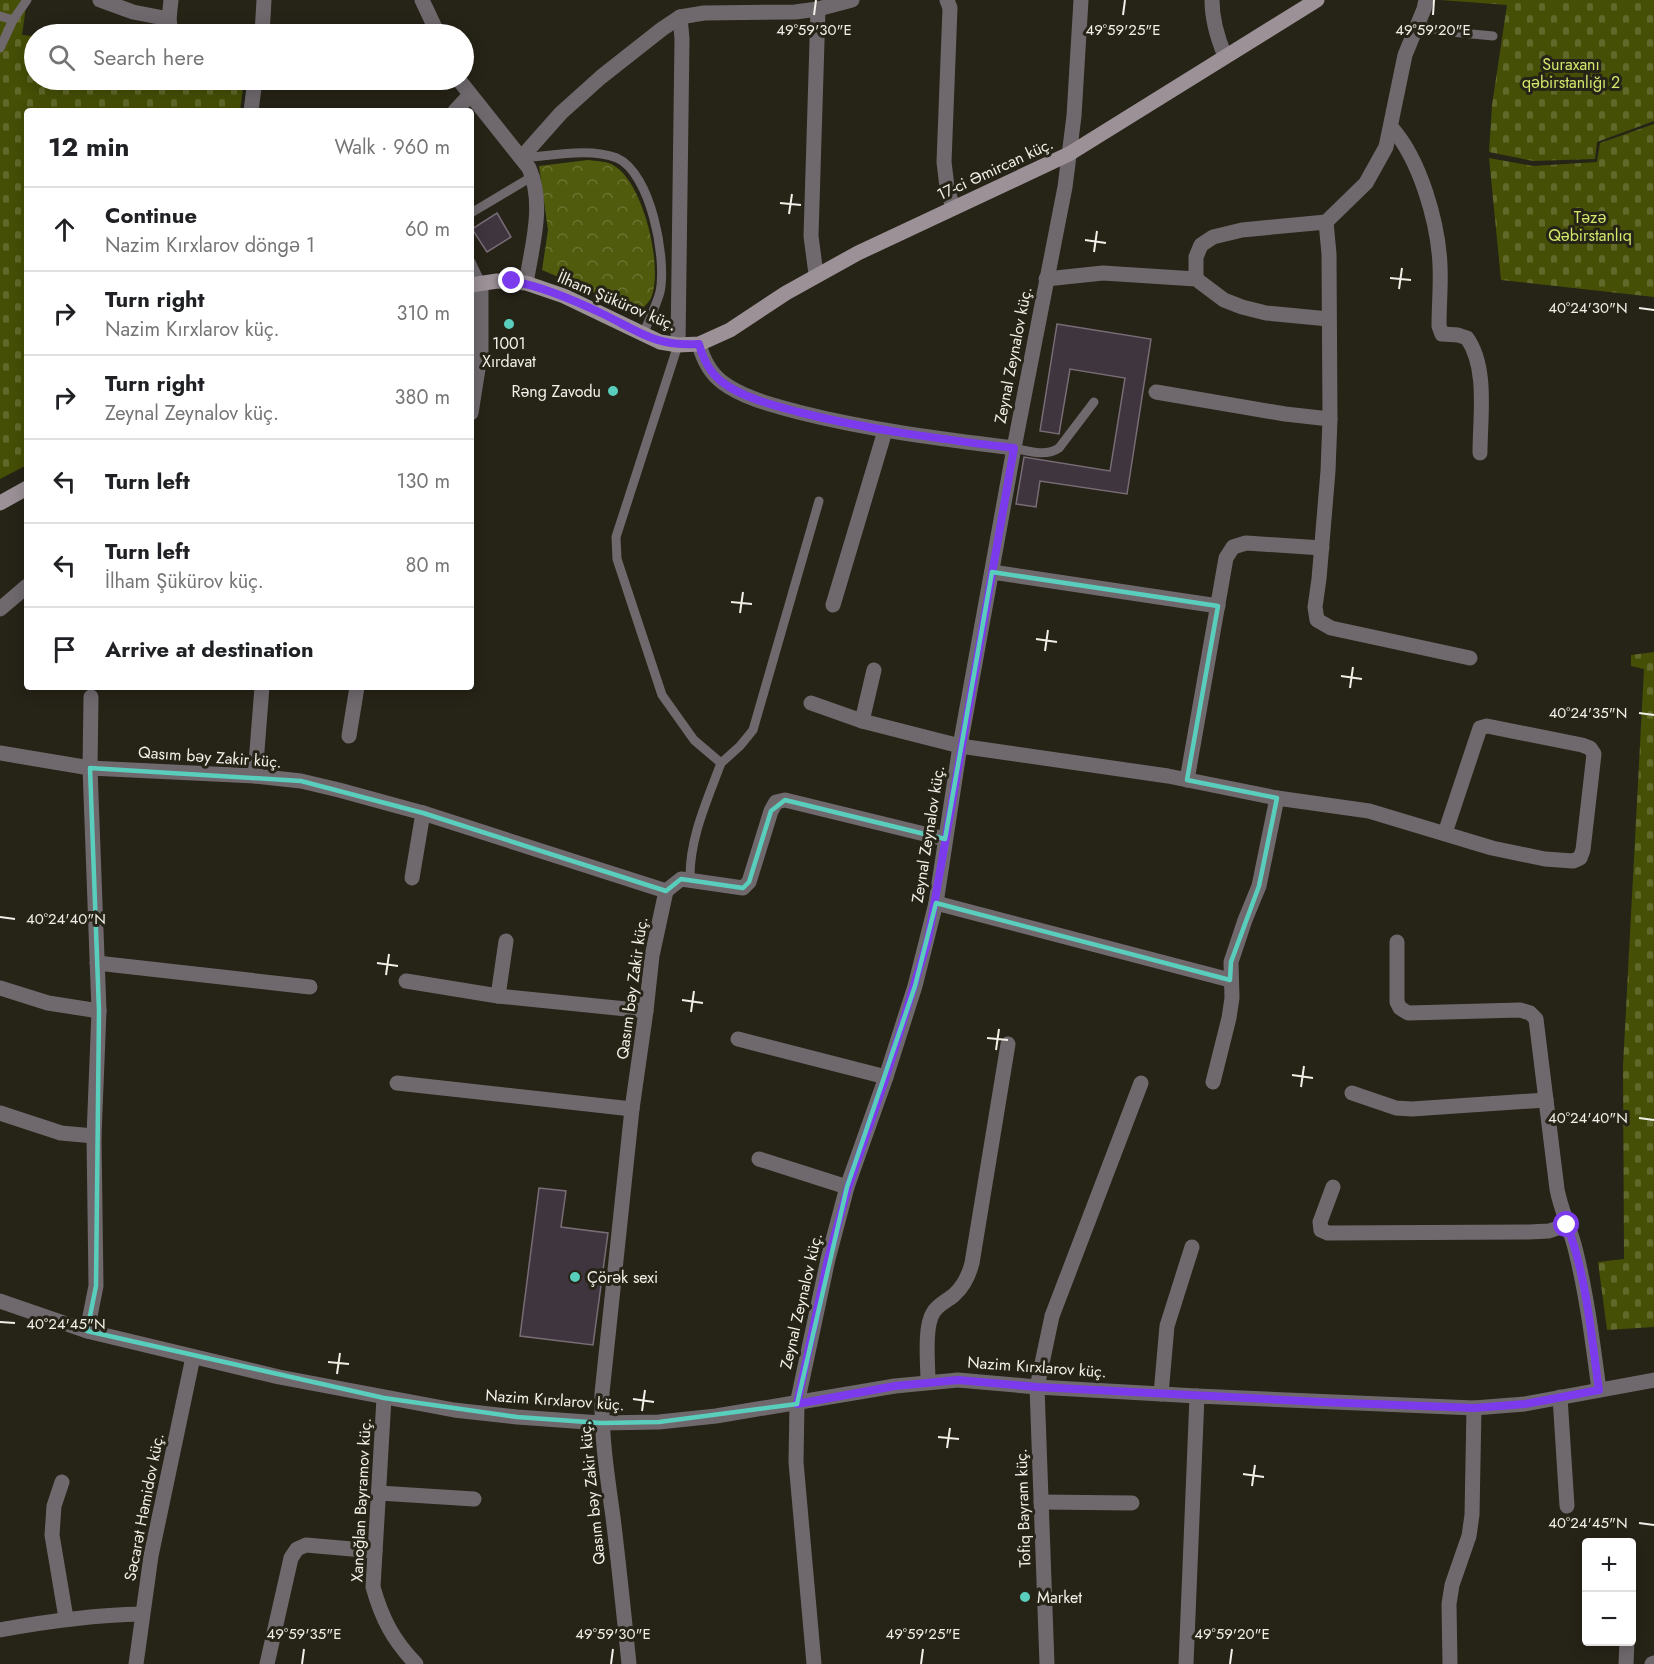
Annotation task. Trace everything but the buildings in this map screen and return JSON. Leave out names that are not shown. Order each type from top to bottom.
[{"type":"street","points":[[100,0],[163,24]]},
{"type":"street","points":[[170,24],[171,0]]},
{"type":"street","points":[[263,24],[264,0]]},
{"type":"street","points":[[521,158],[561,113],[600,77],[680,17],[704,13],[795,12],[818,9],[852,0]]},
{"type":"street","points":[[947,0],[950,8],[944,162],[947,187],[953,208]]},
{"type":"street","name":"Zeynal Zeynalov küç.","points":[[814,1664],[796,1462],[797,1404],[828,1259],[848,1188],[915,986],[936,903],[960,746],[1014,448],[1065,187],[1074,116],[1081,0]]},
{"type":"street","points":[[1212,0],[1216,33],[1225,56]]},
{"type":"street","name":"17-ci Əmircan küç.","points":[[678,345],[699,344],[730,330],[816,274],[1069,154],[1317,0]]},
{"type":"street","points":[[1196,279],[1196,257],[1201,245],[1213,237],[1242,230],[1326,222],[1366,183],[1386,147],[1405,55],[1426,0]]},
{"type":"street","points":[[427,1],[435,24]]},
{"type":"street","points":[[816,274],[811,236],[818,9]]},
{"type":"street","points":[[678,345],[682,39],[680,17]]},
{"type":"street","points":[[251,108],[254,90]]},
{"type":"street","points":[[466,90],[530,168],[537,188],[537,210],[526,283]]},
{"type":"street","points":[[458,108],[470,95]]},
{"type":"street","points":[[1391,127],[1403,140],[1423,182],[1440,265],[1439,326],[1442,334],[1467,338],[1478,357],[1480,453]]},
{"type":"street","points":[[1326,222],[1330,419],[1322,548],[1315,607],[1317,620],[1331,628],[1470,658]]},
{"type":"street","points":[[1046,279],[1103,273],[1196,279],[1224,300],[1242,307],[1266,313],[1329,319]]},
{"type":"street","name":"İlham Şükürov küç.","points":[[476,284],[512,281],[526,283],[564,296],[660,342],[678,345]]},
{"type":"street","points":[[474,394],[481,350],[476,284]]},
{"type":"street","points":[[699,344],[703,358],[722,382],[743,394],[774,405],[836,422],[885,431],[1014,448]]},
{"type":"street","points":[[1156,392],[1285,414],[1330,419]]},
{"type":"street","points":[[833,605],[885,431]]},
{"type":"street","points":[[0,503],[24,490]]},
{"type":"street","points":[[1187,780],[1226,558],[1233,547],[1246,543],[1322,548]]},
{"type":"street","points":[[992,572],[1218,606]]},
{"type":"street","points":[[0,609],[24,589]]},
{"type":"street","points":[[862,721],[874,670]]},
{"type":"street","points":[[255,776],[262,690]]},
{"type":"street","points":[[349,736],[357,690]]},
{"type":"street","points":[[87,1330],[96,1286],[94,1136],[99,1011],[90,768],[91,697]]},
{"type":"street","points":[[811,703],[862,721],[960,746],[1187,780],[1277,798],[1368,811],[1492,848],[1545,859],[1573,861],[1580,858],[1583,850],[1594,754],[1590,748],[1582,745],[1487,726],[1480,728],[1445,833]]},
{"type":"street","name":"Qasım bəy Zakir küç.","points":[[0,753],[90,768],[255,776],[301,781],[423,813],[666,891],[652,956],[602,1393],[601,1423],[605,1470],[613,1518],[629,1664]]},
{"type":"street","points":[[1213,1082],[1229,1018],[1232,998],[1230,980],[1232,962],[1240,934],[1259,886],[1277,798]]},
{"type":"street","points":[[666,891],[681,879],[743,888],[750,882],[771,811],[776,802],[785,800],[945,838]]},
{"type":"street","points":[[412,878],[423,813]]},
{"type":"street","points":[[936,903],[1230,980]]},
{"type":"street","points":[[498,996],[506,941]]},
{"type":"street","points":[[1397,942],[1397,1002],[1400,1008],[1408,1013],[1520,1010],[1530,1013],[1536,1019],[1557,1189],[1585,1290],[1599,1390]]},
{"type":"street","points":[[97,963],[310,987]]},
{"type":"street","points":[[406,981],[498,996],[646,1011]]},
{"type":"street","points":[[0,988],[48,1003],[99,1011]]},
{"type":"street","points":[[738,1039],[886,1077]]},
{"type":"street","points":[[928,1382],[931,1314],[956,1293],[968,1277],[972,1263],[1008,1044]]},
{"type":"street","points":[[397,1083],[633,1109]]},
{"type":"street","name":"Tofiq Bayram küç.","points":[[1047,1664],[1037,1387],[1052,1316],[1141,1083]]},
{"type":"street","points":[[1352,1093],[1396,1108],[1412,1109],[1546,1100]]},
{"type":"street","points":[[0,1113],[61,1133],[94,1136]]},
{"type":"street","points":[[759,1159],[848,1188]]},
{"type":"street","points":[[1333,1187],[1320,1222],[1321,1230],[1328,1233],[1539,1232],[1567,1225]]},
{"type":"street","points":[[1161,1394],[1167,1326],[1192,1247]]},
{"type":"street","name":"Nazim Kırxlarov küç.","points":[[0,1301],[87,1330],[279,1377],[384,1398],[485,1414],[601,1423],[659,1422],[797,1404],[928,1382],[958,1380],[1197,1396],[1474,1408],[1525,1404],[1654,1380]]},
{"type":"street","name":"Səcarət Həmidov küç.","points":[[136,1664],[151,1556],[193,1357]]},
{"type":"street","points":[[1186,1664],[1197,1396]]},
{"type":"street","points":[[1560,1397],[1567,1506]]},
{"type":"street","name":"Xanoğlan Bayramov küç.","points":[[384,1398],[373,1587],[380,1613],[399,1646],[416,1664]]},
{"type":"street","points":[[1450,1664],[1448,1631],[1451,1594],[1469,1536],[1472,1515],[1474,1408]]},
{"type":"street","points":[[62,1482],[54,1506],[52,1535],[66,1618]]},
{"type":"street","points":[[380,1493],[474,1499]]},
{"type":"street","points":[[1041,1502],[1132,1503]]},
{"type":"street","points":[[267,1664],[291,1558],[297,1549],[306,1545],[375,1551]]},
{"type":"street","points":[[0,1630],[66,1618],[142,1614]]},
{"type":"street","points":[[1626,1664],[1627,1646]]},
{"type":"lane","points":[[0,48],[27,0]]},
{"type":"lane","points":[[0,16],[14,20]]},
{"type":"lane","points":[[1418,24],[1441,31],[1493,36]]},
{"type":"lane","points":[[521,158],[587,153],[617,158],[630,165],[654,216],[663,262],[660,292],[643,335]]},
{"type":"lane","points":[[474,211],[533,176]]},
{"type":"lane","points":[[678,345],[616,537],[617,559],[662,695],[694,740],[721,764]]},
{"type":"lane","points":[[1014,448],[1044,453],[1053,452],[1059,448],[1094,402]]},
{"type":"lane","points":[[690,879],[689,862],[692,844],[721,764],[753,730],[819,501]]},
{"type":"highlighted area","points":[[992,572],[1218,606],[1187,780],[1277,798],[1259,886],[1231,962],[1230,980],[936,903],[915,986],[847,1187],[797,1404],[659,1422],[601,1423],[517,1417],[384,1398],[87,1331],[96,1286],[99,1011],[90,768],[301,781],[423,813],[666,891],[681,879],[743,888],[749,882],[771,811],[785,800],[945,839]]},
{"type":"green space","points":[[0,0],[27,0],[22,35],[24,35],[24,90],[243,90],[240,108],[24,108],[24,467],[0,479]]},
{"type":"green space","name":"Suraxanı qəbirstanlığı 2","points":[[1440,0],[1654,0],[1654,121],[1597,142],[1595,159],[1533,161],[1489,152],[1492,105],[1507,5]]},
{"type":"green space","name":"Təzə Qəbirstanlıq","points":[[1654,124],[1654,297],[1501,280],[1489,158],[1533,166],[1597,162],[1600,143]]},
{"type":"green space","points":[[588,160],[609,163],[622,173],[633,187],[648,225],[655,266],[654,284],[649,302],[639,312],[542,270],[548,230],[539,166]]},
{"type":"green space","points":[[1654,652],[1654,1327],[1607,1330],[1598,1262],[1624,1259],[1623,1066],[1644,669],[1631,666],[1631,655]]},
{"type":"place","name":"1001 Xırdavat","points":[[509,324]]},
{"type":"place","name":"Rəng Zavodu","points":[[613,391]]},
{"type":"place","name":"Çörək sexi","points":[[575,1277]]},
{"type":"place","name":"Market","points":[[1025,1597]]},
{"type":"route","points":[[512,281],[526,283],[564,296],[660,342],[678,345],[699,344],[703,358],[722,382],[743,394],[774,405],[847,424],[885,431],[1014,448],[960,746],[936,903],[928,940],[886,1077],[848,1188],[828,1259],[797,1404],[895,1386],[958,1380],[1037,1387],[1474,1408],[1525,1404],[1599,1390],[1585,1290],[1567,1225]]}]
